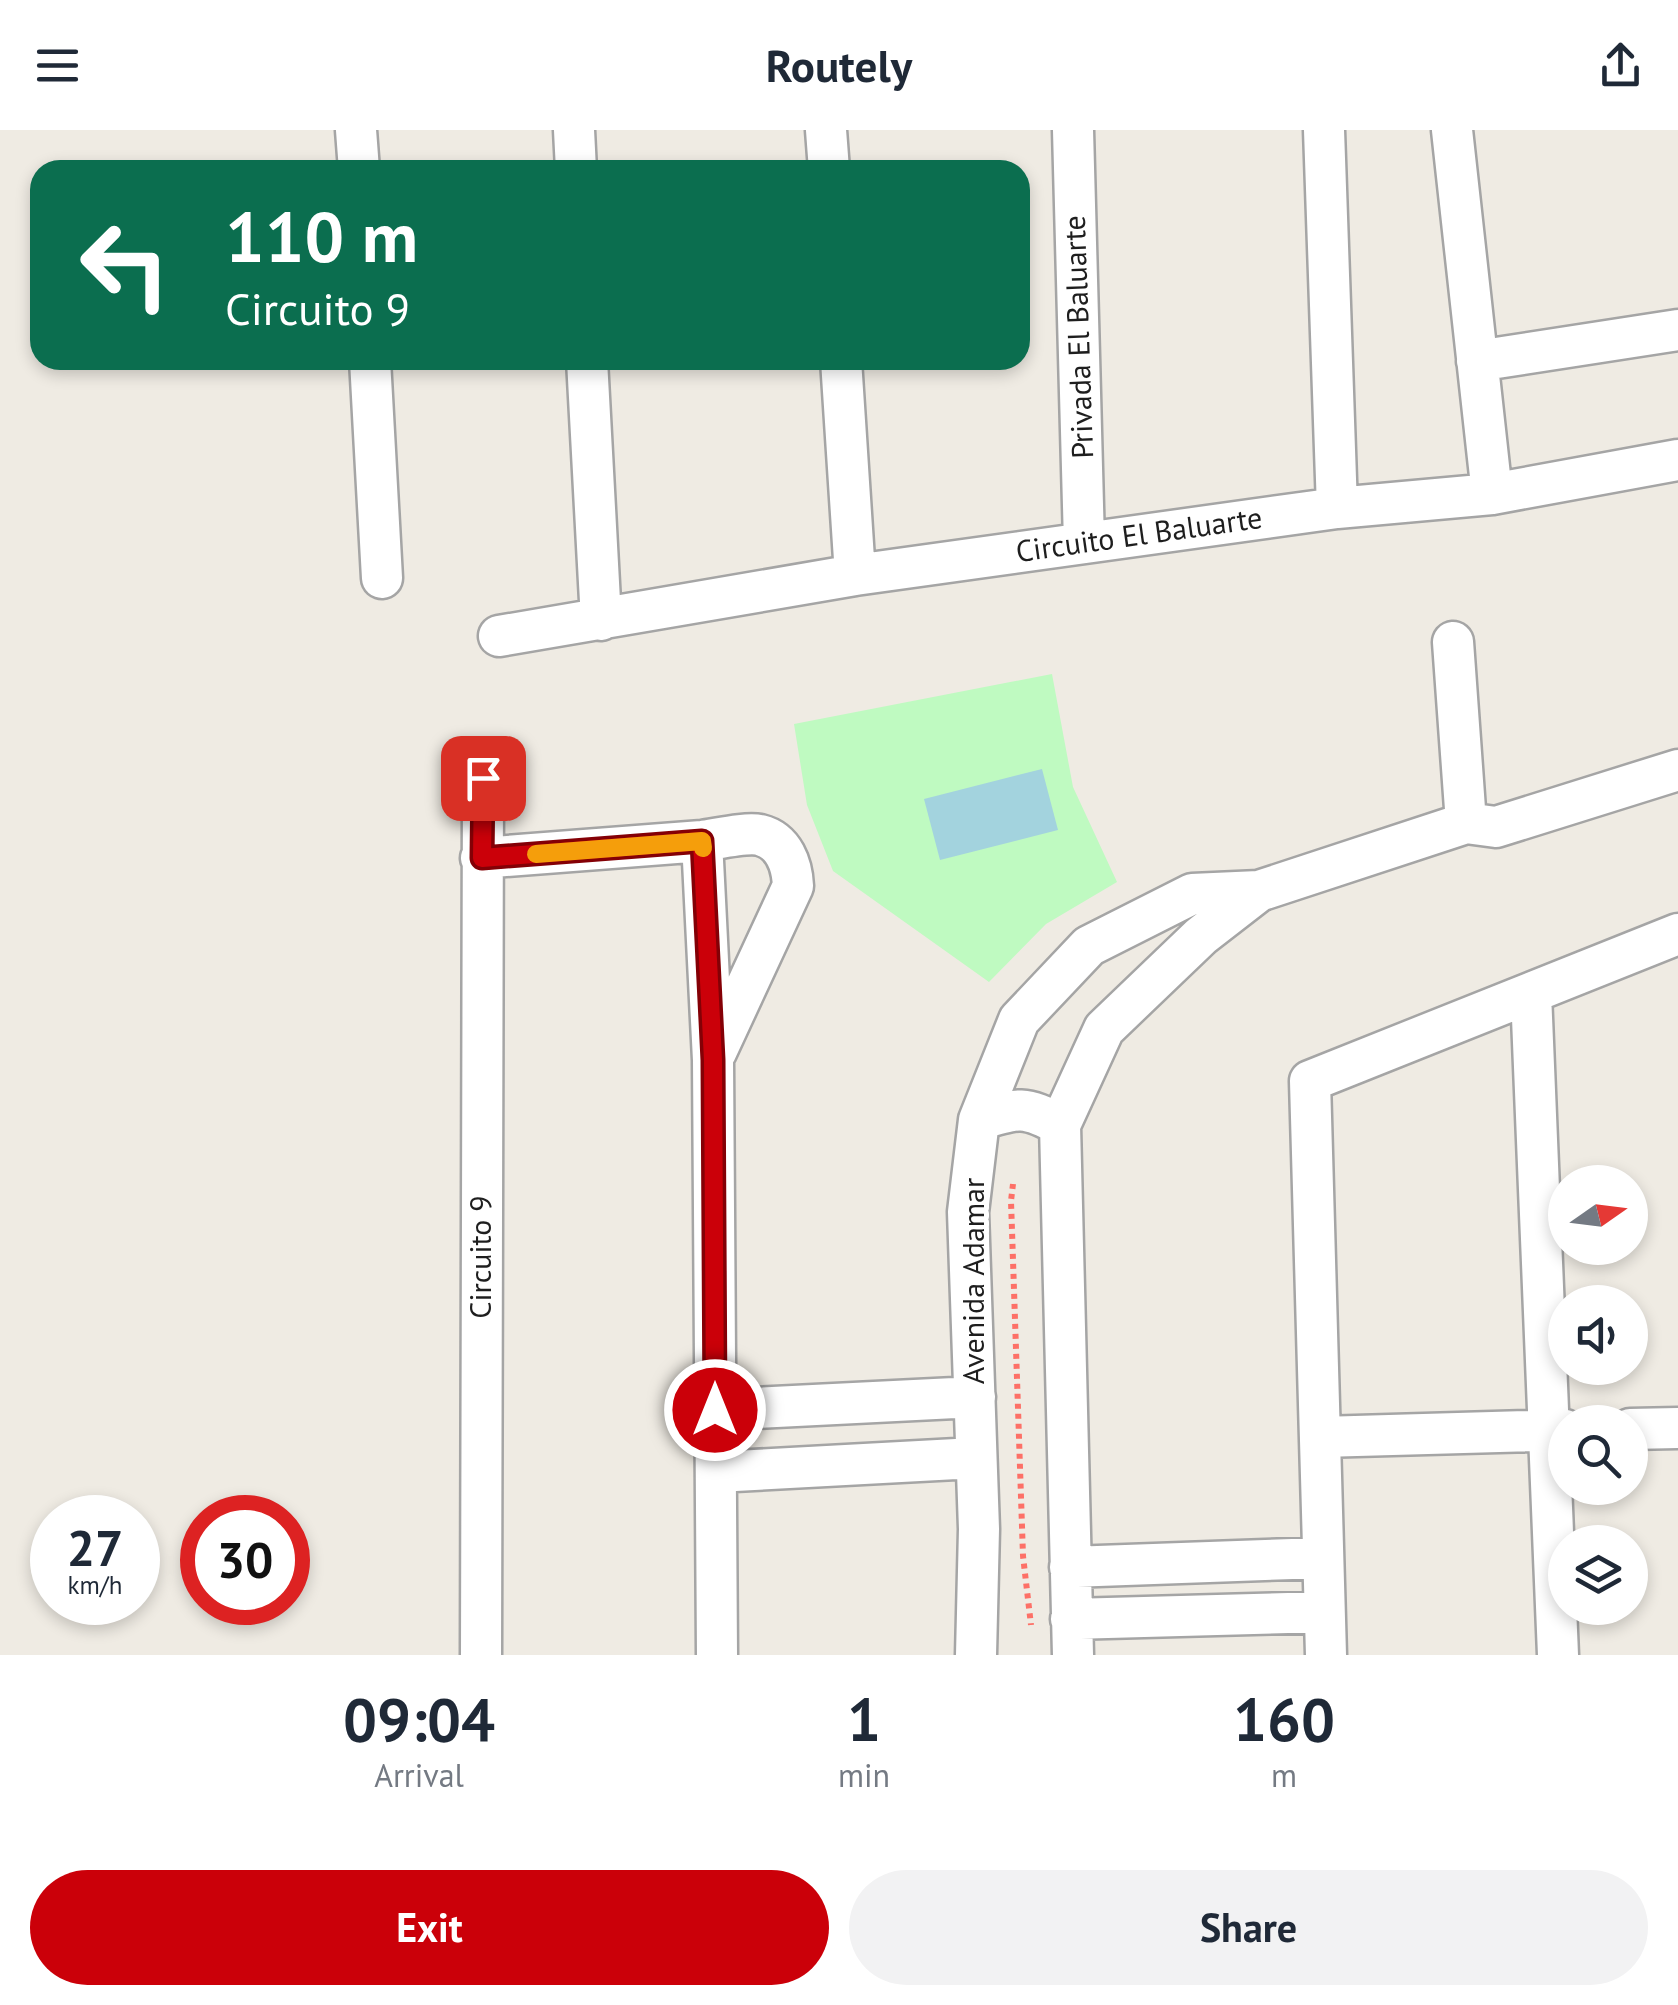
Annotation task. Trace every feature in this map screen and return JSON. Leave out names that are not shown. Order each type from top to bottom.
[{"type":"street","points":[[356,130],[358,160]]},
{"type":"street","points":[[574,130],[576,160]]},
{"type":"street","points":[[826,130],[828,160]]},
{"type":"street","name":"Privada El Baluarte","points":[[1073,130],[1084,543]]},
{"type":"street","points":[[1324,130],[1338,508]]},
{"type":"street","points":[[1452,130],[1492,494]]},
{"type":"street","points":[[1477,362],[1678,330]]},
{"type":"street","points":[[371,370],[382,578]]},
{"type":"street","points":[[587,370],[601,620]]},
{"type":"street","points":[[842,370],[855,576]]},
{"type":"street","name":"Circuito El Baluarte","points":[[498,636],[855,576],[1338,508],[1492,494],[1678,460]]},
{"type":"street","points":[[1453,642],[1466,823]]},
{"type":"street","name":"Avenida Adamar","points":[[976,1655],[979,1529],[968,1212],[978,1120],[1019,1020],[1089,946],[1192,894],[1259,890],[1466,823],[1496,827],[1678,770]]},
{"type":"street","name":"Circuito 9","points":[[481,1655],[483,778]]},
{"type":"street","points":[[482,858],[760,836],[779,846],[792,865],[793,886],[713,1060]]},
{"type":"street","points":[[702,841],[713,1060],[717,1655]]},
{"type":"street","name":"Avenida Adamar","points":[[1072,1637],[1060,1125],[1104,1029],[1201,936],[1259,890]]},
{"type":"street","points":[[1326,1655],[1310,1081],[1678,934]]},
{"type":"street","points":[[1531,993],[1555,1405]]},
{"type":"street","points":[[978,1120],[1009,1110],[1035,1111],[1060,1125]]},
{"type":"street","points":[[715,1410],[975,1397]]},
{"type":"street","points":[[1648,1429],[1678,1428]]},
{"type":"street","points":[[1321,1437],[1548,1431]]},
{"type":"street","points":[[716,1472],[975,1458]]},
{"type":"street","points":[[1557,1505],[1558,1655]]},
{"type":"street","points":[[1070,1567],[1322,1558]]},
{"type":"street","points":[[1072,1637],[1324,1612]]},
{"type":"path","points":[[1015,1168],[1011,1202],[1023,1556],[1032,1635]]},
{"type":"green space","points":[[1052,674],[1073,787],[1117,882],[1046,924],[989,982],[833,871],[807,805],[794,724]]},
{"type":"water","points":[[1042,769],[1058,830],[940,860],[924,799]]},
{"type":"slow traffic","points":[[536,854],[702,841],[703,848]]},
{"type":"route","points":[[483,778],[482,858],[702,841],[713,1060],[715,1410]]}]
